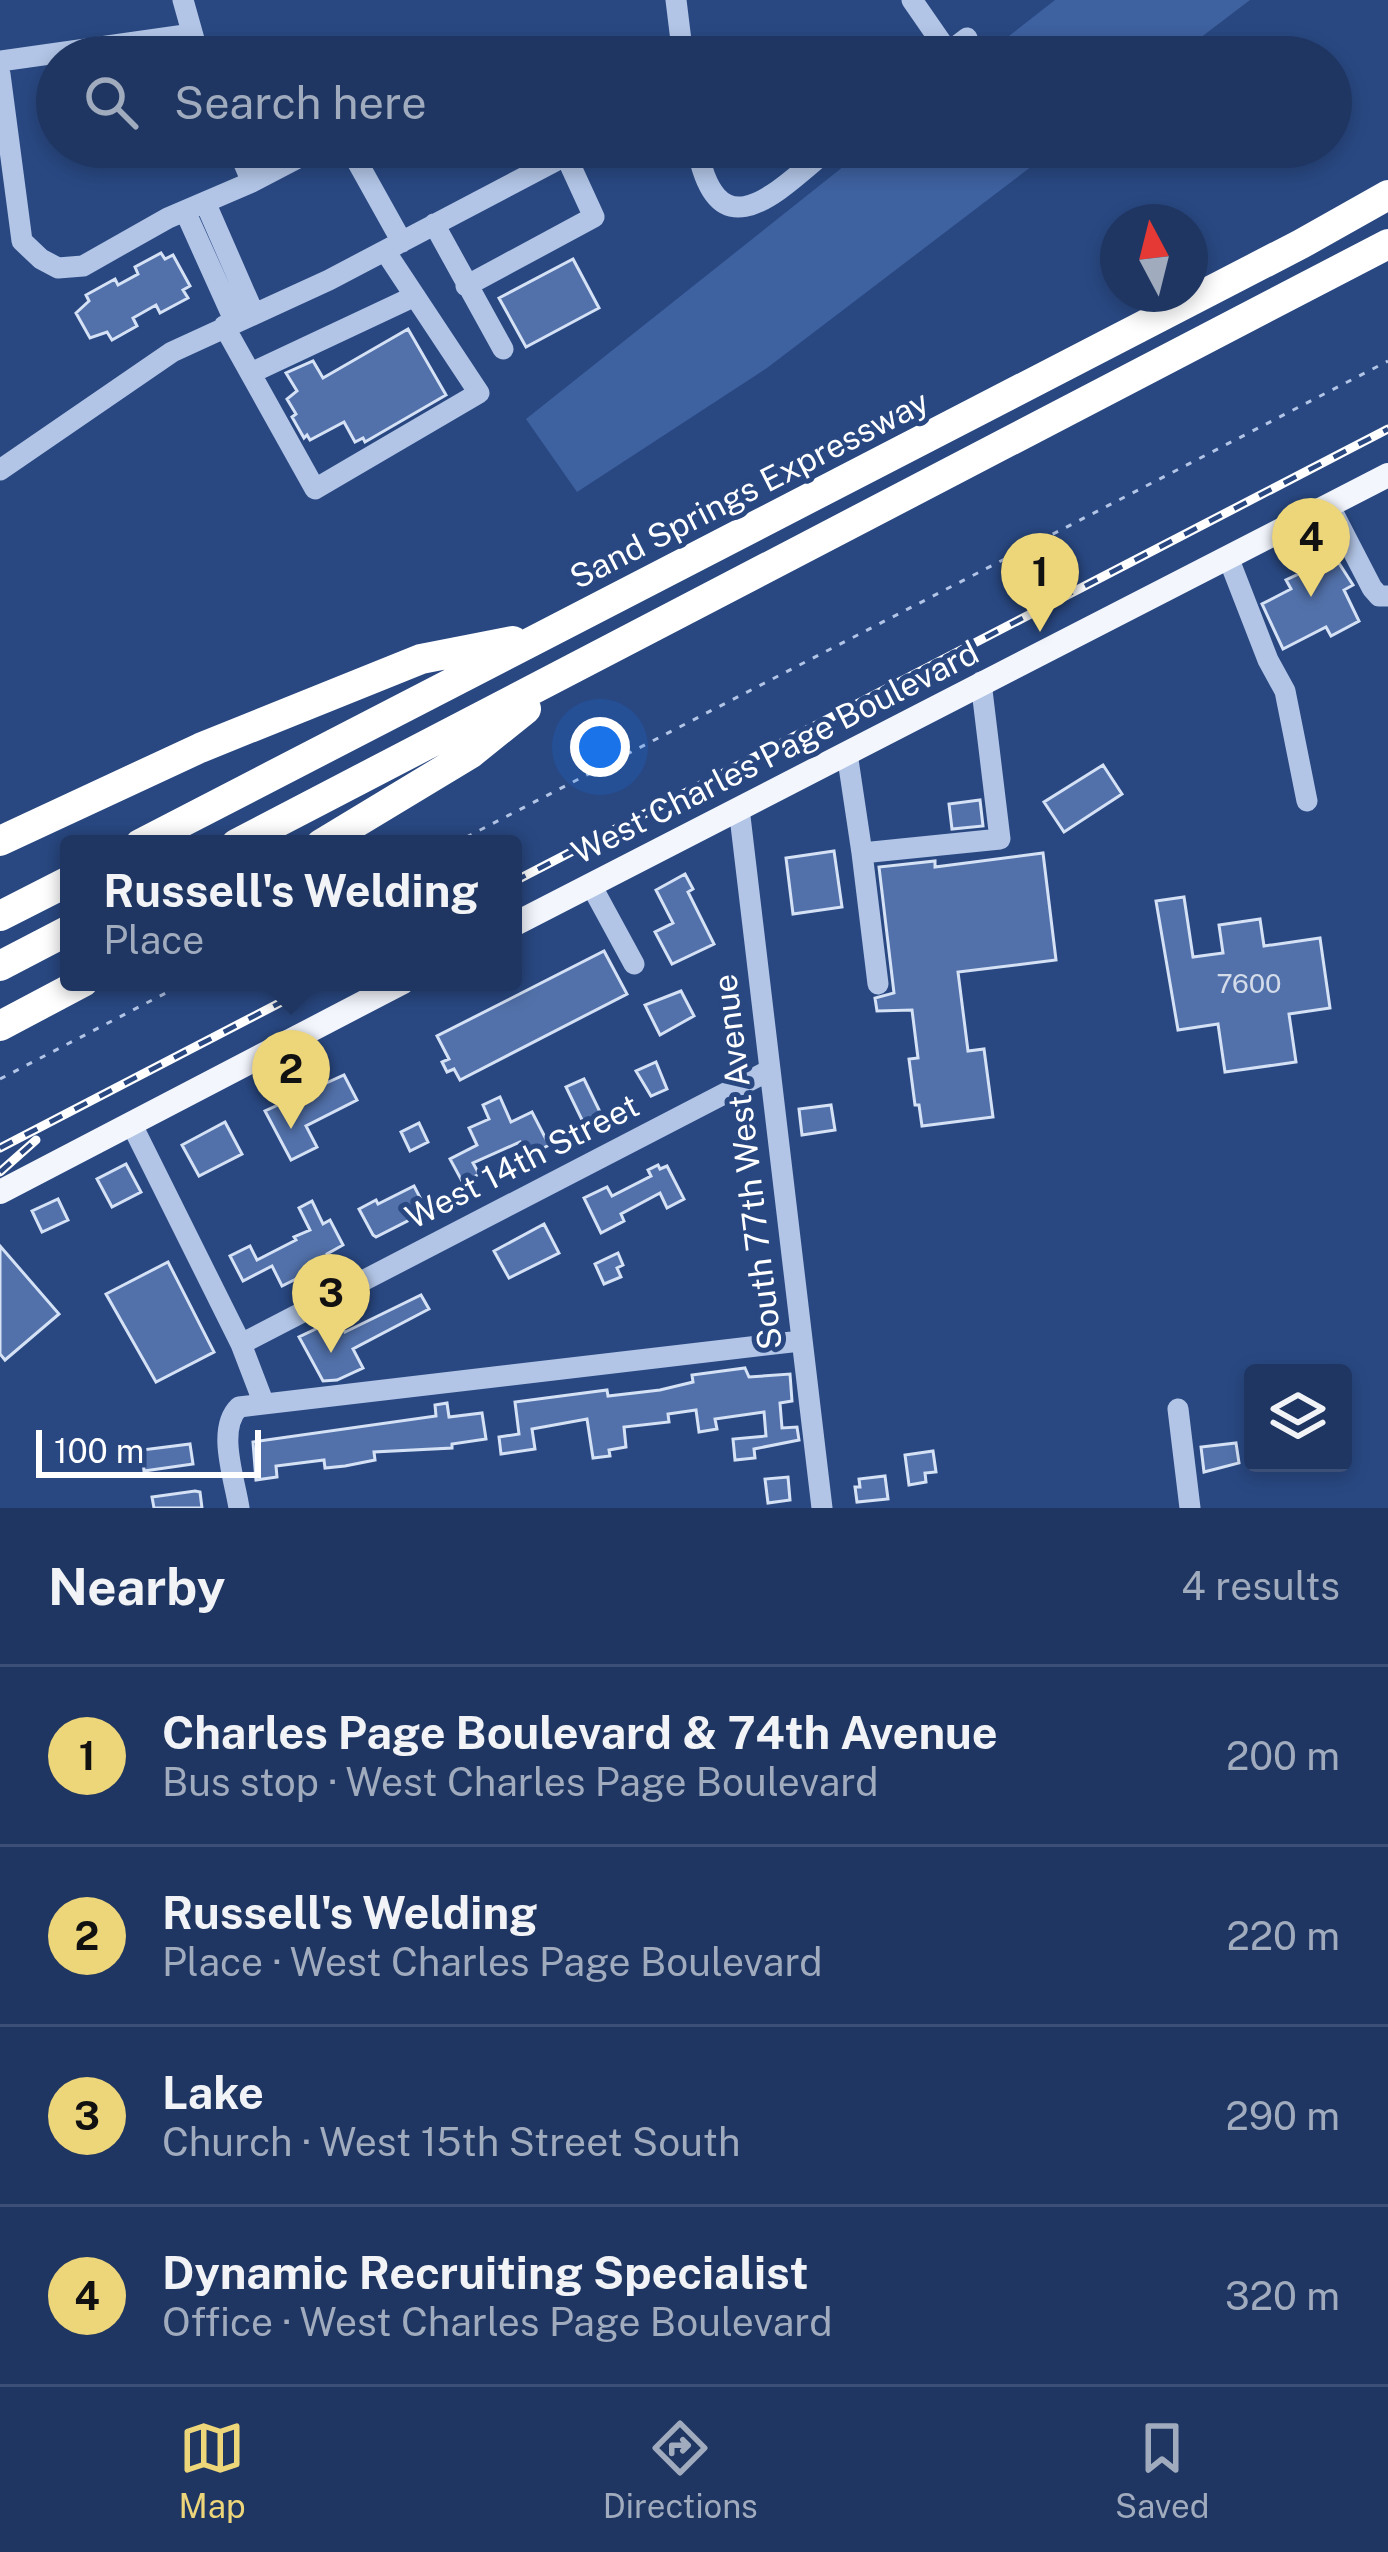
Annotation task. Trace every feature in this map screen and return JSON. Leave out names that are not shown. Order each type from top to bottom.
[{"type":"highway","name":"Sand Springs Expressway","points":[[157,835],[1388,195]]},
{"type":"highway","points":[[253,835],[1388,244]]},
{"type":"highway","points":[[0,841],[200,748],[422,659],[549,633]]},
{"type":"highway","points":[[336,835],[470,754],[582,665]]},
{"type":"highway","points":[[0,916],[60,886]]},
{"type":"highway","points":[[0,966],[60,935]]},
{"type":"highway","points":[[0,1026],[66,991]]},
{"type":"main road","name":"West Charles Page Boulevard","points":[[522,920],[1388,475]]},
{"type":"main road","points":[[0,1192],[386,991]]},
{"type":"street","points":[[178,36],[192,34],[183,0]]},
{"type":"street","points":[[676,0],[680,36]]},
{"type":"street","points":[[912,0],[934,36]]},
{"type":"street","points":[[0,61],[36,56]]},
{"type":"street","points":[[1,84],[9,206],[22,241],[58,268],[83,266],[186,210],[278,168]]},
{"type":"street","points":[[245,168],[251,182]]},
{"type":"street","points":[[186,210],[238,321],[251,373],[315,489],[479,393],[415,296],[358,168]]},
{"type":"street","points":[[0,470],[143,368],[394,247],[543,168]]},
{"type":"street","points":[[466,286],[594,217],[579,168]]},
{"type":"street","points":[[703,168],[709,192],[724,203],[742,207],[765,201],[805,168]]},
{"type":"street","points":[[434,224],[503,350]]},
{"type":"street","points":[[251,373],[415,296]]},
{"type":"street","points":[[1328,505],[1372,588],[1379,596],[1388,596]]},
{"type":"street","points":[[1228,557],[1285,691],[1307,801]]},
{"type":"street","points":[[862,854],[1000,839],[981,682]]},
{"type":"street","points":[[847,753],[878,984]]},
{"type":"street","name":"South 77th West Avenue","points":[[739,808],[822,1508]]},
{"type":"street","points":[[591,885],[634,964]]},
{"type":"street","name":"West 14th Street","points":[[241,1344],[770,1070]]},
{"type":"street","points":[[131,1123],[241,1344],[264,1404]]},
{"type":"street","points":[[239,1508],[228,1435],[230,1419],[239,1407],[800,1340]]},
{"type":"street","points":[[1178,1408],[1190,1508]]},
{"type":"path","points":[[470,835],[1388,361]]},
{"type":"path","points":[[0,1079],[170,991]]},
{"type":"shaded area","points":[[1055,0],[1250,0],[1203,36],[1009,36]]},
{"type":"shaded area","points":[[842,168],[1029,168],[767,368],[577,492],[526,419]]},
{"type":"building","points":[[161,253],[165,259],[173,255],[190,286],[183,290],[188,298],[160,313],[156,305],[133,318],[137,326],[112,340],[107,332],[90,338],[76,313],[89,301],[86,295],[115,279],[118,285],[138,274],[135,267]]},
{"type":"building","points":[[573,259],[599,308],[526,347],[499,298]]},
{"type":"building","points":[[408,329],[446,395],[365,442],[363,438],[355,442],[344,422],[310,440],[307,435],[304,438],[287,399],[297,391],[286,373],[313,361],[323,378]]},
{"type":"building","points":[[1335,557],[1353,585],[1344,590],[1359,621],[1331,636],[1326,627],[1283,649],[1262,604],[1291,589],[1286,580]]},
{"type":"building","points":[[1103,765],[1122,794],[1064,832],[1044,802]]},
{"type":"building","points":[[980,800],[983,826],[952,829],[949,804]]},
{"type":"building","points":[[834,851],[842,907],[793,914],[786,858]]},
{"type":"building","points":[[1043,853],[1056,960],[958,972],[968,1051],[984,1049],[993,1117],[922,1126],[909,1059],[918,1058],[912,1010],[877,1011],[875,998],[894,993],[879,867],[935,861],[935,867]]},
{"type":"building","points":[[685,874],[693,889],[688,892],[714,944],[672,964],[655,932],[673,923],[656,890]]},
{"type":"building","points":[[1184,897],[1193,957],[1223,953],[1219,925],[1260,919],[1264,946],[1320,938],[1330,1008],[1289,1014],[1296,1062],[1225,1072],[1218,1024],[1178,1030],[1156,901]]},
{"type":"building","points":[[604,951],[627,994],[460,1080],[454,1069],[447,1072],[442,1062],[449,1059],[437,1036]]},
{"type":"building","points":[[681,991],[694,1016],[660,1035],[645,1005]]},
{"type":"building","points":[[656,1062],[667,1089],[651,1096],[636,1071]]},
{"type":"building","points":[[344,1075],[357,1100],[306,1126],[317,1147],[291,1160],[265,1111]]},
{"type":"building","points":[[584,1079],[602,1116],[584,1124],[566,1087]]},
{"type":"building","points":[[500,1097],[511,1122],[532,1112],[549,1145],[527,1157],[520,1142],[473,1163],[479,1174],[463,1183],[450,1159],[477,1145],[469,1128],[489,1119],[483,1105]]},
{"type":"building","points":[[831,1105],[835,1130],[802,1135],[799,1109]]},
{"type":"building","points":[[225,1122],[242,1154],[199,1176],[182,1145]]},
{"type":"building","points":[[419,1123],[428,1142],[410,1151],[401,1132]]},
{"type":"building","points":[[126,1164],[141,1192],[112,1207],[97,1179]]},
{"type":"building","points":[[658,1165],[660,1169],[667,1166],[684,1199],[667,1208],[660,1193],[621,1214],[624,1221],[601,1233],[584,1198],[607,1187],[612,1196],[651,1176],[648,1170]]},
{"type":"building","points":[[414,1186],[427,1211],[373,1235],[359,1209]]},
{"type":"building","points":[[58,1199],[68,1220],[42,1232],[32,1211]]},
{"type":"building","points":[[312,1201],[323,1224],[330,1220],[343,1245],[327,1254],[330,1262],[282,1286],[272,1266],[243,1281],[230,1256],[250,1246],[257,1260],[296,1240],[294,1237],[310,1230],[299,1208]]},
{"type":"building","points":[[544,1224],[559,1253],[509,1278],[494,1251]]},
{"type":"building","points":[[0,1246],[59,1314],[5,1360],[0,1354]]},
{"type":"building","points":[[618,1253],[621,1277],[604,1284],[595,1264]]},
{"type":"building","points":[[168,1262],[214,1352],[156,1382],[106,1294]]},
{"type":"building","points":[[421,1295],[429,1309],[353,1349],[363,1368],[323,1381],[299,1337],[339,1318],[345,1332]]},
{"type":"building","points":[[745,1368],[749,1377],[790,1374],[792,1401],[780,1403],[782,1428],[797,1427],[799,1440],[754,1449],[755,1458],[735,1460],[733,1439],[766,1436],[764,1412],[715,1419],[717,1429],[699,1432],[696,1410],[668,1414],[669,1422],[624,1427],[626,1447],[609,1450],[610,1456],[593,1458],[587,1419],[532,1429],[535,1449],[501,1454],[499,1437],[519,1434],[515,1402],[607,1390],[608,1396],[660,1390],[693,1382],[692,1375]]},
{"type":"building","points":[[447,1403],[449,1417],[482,1413],[486,1439],[452,1444],[452,1448],[374,1452],[375,1460],[345,1466],[325,1468],[324,1460],[276,1466],[277,1477],[256,1480],[253,1442],[436,1416],[435,1405]]},
{"type":"building","points":[[1236,1443],[1239,1463],[1204,1472],[1201,1447]]},
{"type":"building","points":[[190,1444],[193,1464],[144,1471],[142,1450]]},
{"type":"building","points":[[933,1451],[936,1472],[925,1473],[926,1482],[909,1485],[905,1455]]},
{"type":"building","points":[[885,1476],[888,1499],[857,1502],[859,1479]]},
{"type":"building","points":[[788,1477],[790,1500],[768,1503],[765,1479]]},
{"type":"building","points":[[200,1492],[202,1508],[154,1508],[152,1497]]},
{"type":"railway","points":[[522,877],[1388,429]]},
{"type":"railway","points":[[0,1148],[303,991]]},
{"type":"railway","points":[[0,1172],[36,1140]]},
{"type":"place","name":"Dynamic Recruiting Specialist","points":[[1311,597]]},
{"type":"place","name":"Charles Page Boulevard & 74th Avenue","points":[[1040,632]]},
{"type":"place","name":"Russell's Welding","points":[[291,1129]]},
{"type":"place","name":"Lake","points":[[331,1353]]}]
